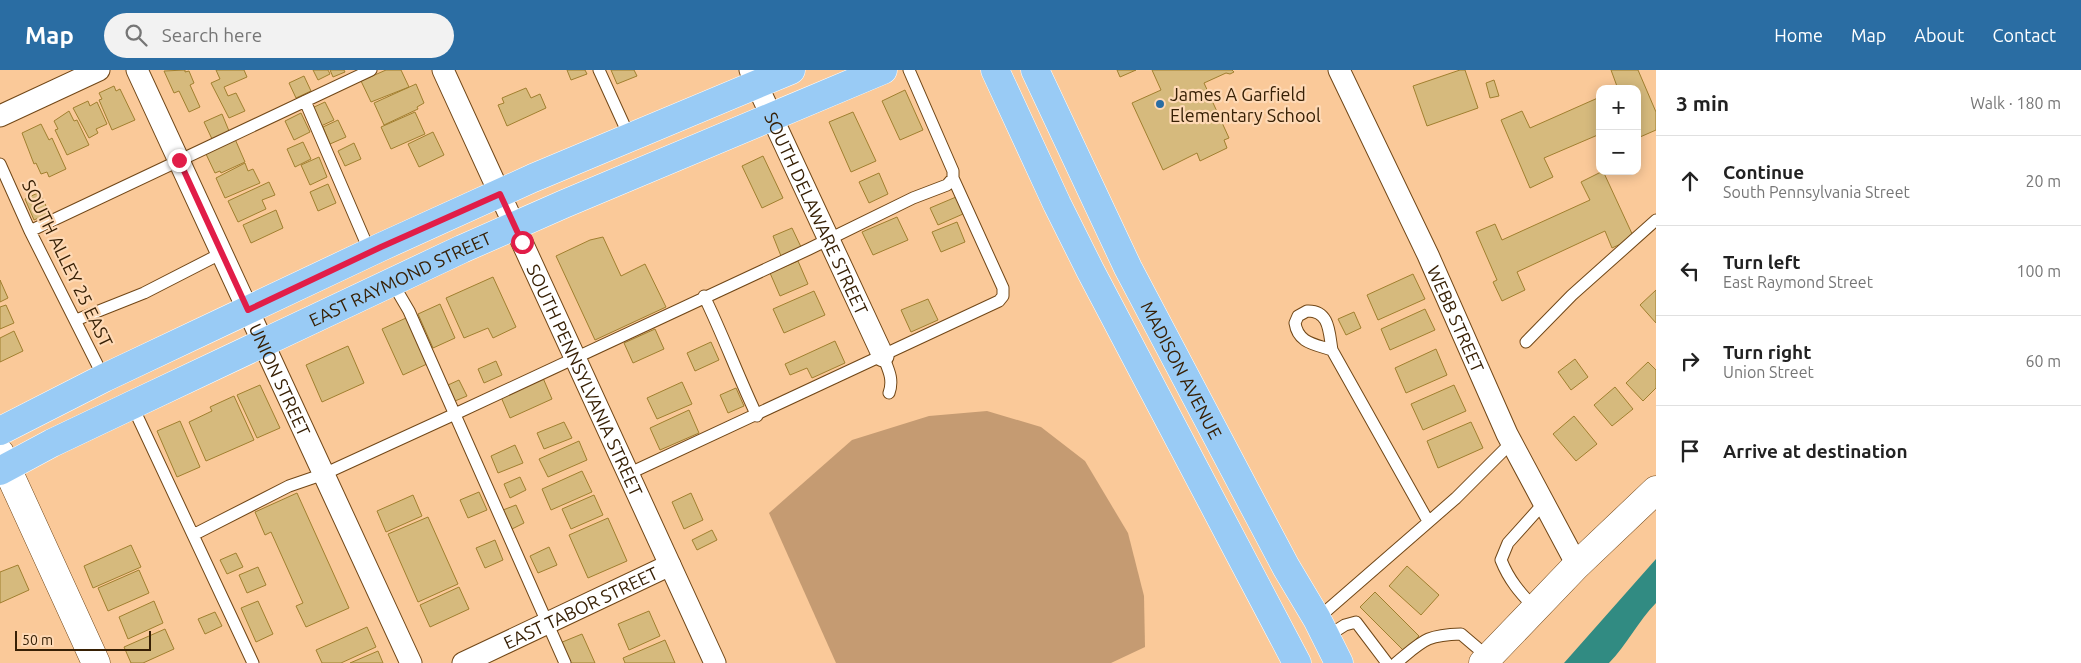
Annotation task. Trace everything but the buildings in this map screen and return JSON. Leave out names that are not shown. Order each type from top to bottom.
[{"type":"main road","name":"EAST RAYMOND STREET","points":[[0,431],[104,378],[370,252],[630,138],[754,77],[792,70]]},
{"type":"main road","name":"EAST RAYMOND STREET","points":[[2,464],[52,443],[515,226],[883,70]]},
{"type":"main road","name":"MADISON AVENUE","points":[[995,70],[1090,270],[1297,663]]},
{"type":"main road","name":"MADISON AVENUE","points":[[1035,70],[1128,268],[1277,551],[1339,663]]},
{"type":"street","points":[[0,116],[99,70]]},
{"type":"street","name":"UNION STREET","points":[[138,70],[411,663]]},
{"type":"street","name":"SOUTH PENNSYLVANIA STREET","points":[[443,70],[715,663]]},
{"type":"street","name":"WEBB STREET","points":[[1339,70],[1428,254],[1485,389],[1511,444],[1577,565]]},
{"type":"street","name":"SOUTH DELAWARE STREET","points":[[754,77],[883,356]]},
{"type":"street","points":[[2,464],[96,663]]},
{"type":"street","points":[[1485,660],[1577,565],[1656,490]]},
{"type":"street","name":"EAST TABOR STREET","points":[[463,663],[670,565]]},
{"type":"lane","points":[[30,231],[371,70]]},
{"type":"lane","points":[[599,70],[630,138]]},
{"type":"lane","points":[[628,474],[757,416],[1000,301],[1004,288],[953,178],[953,171],[909,70]]},
{"type":"lane","points":[[305,101],[370,252]]},
{"type":"lane","name":"SOUTH ALLEY 25 EAST","points":[[0,164],[30,231],[104,378]]},
{"type":"lane","points":[[193,535],[289,486],[324,474],[913,198],[947,185],[953,178]]},
{"type":"lane","points":[[1526,342],[1572,295],[1656,220]]},
{"type":"lane","points":[[76,320],[144,293],[222,253]]},
{"type":"lane","points":[[392,282],[409,310],[564,663]]},
{"type":"lane","points":[[704,296],[721,329],[732,361],[757,416]]},
{"type":"lane","points":[[1332,350],[1428,521]]},
{"type":"lane","points":[[883,356],[891,374],[892,384],[889,392]]},
{"type":"lane","points":[[132,405],[253,663]]},
{"type":"lane","points":[[1321,628],[1428,521],[1456,498],[1511,444]]},
{"type":"lane","points":[[1535,608],[1507,577],[1501,560],[1508,543],[1543,504]]},
{"type":"lane","points":[[1321,628],[1356,622],[1387,663]]},
{"type":"lane","points":[[1396,663],[1423,640],[1437,635],[1461,634],[1485,660]]},
{"type":"shaded area","points":[[987,411],[1041,427],[1085,461],[1128,533],[1144,596],[1145,647],[1111,663],[836,663],[769,513],[852,440],[929,416]]},
{"type":"water","points":[[1656,559],[1656,603],[1609,663],[1564,663]]},
{"type":"place","name":"James A Garfield Elementary School","points":[[1160,104]]},
{"type":"route","points":[[179,160],[248,310],[370,252],[500,194],[522,242]]}]
